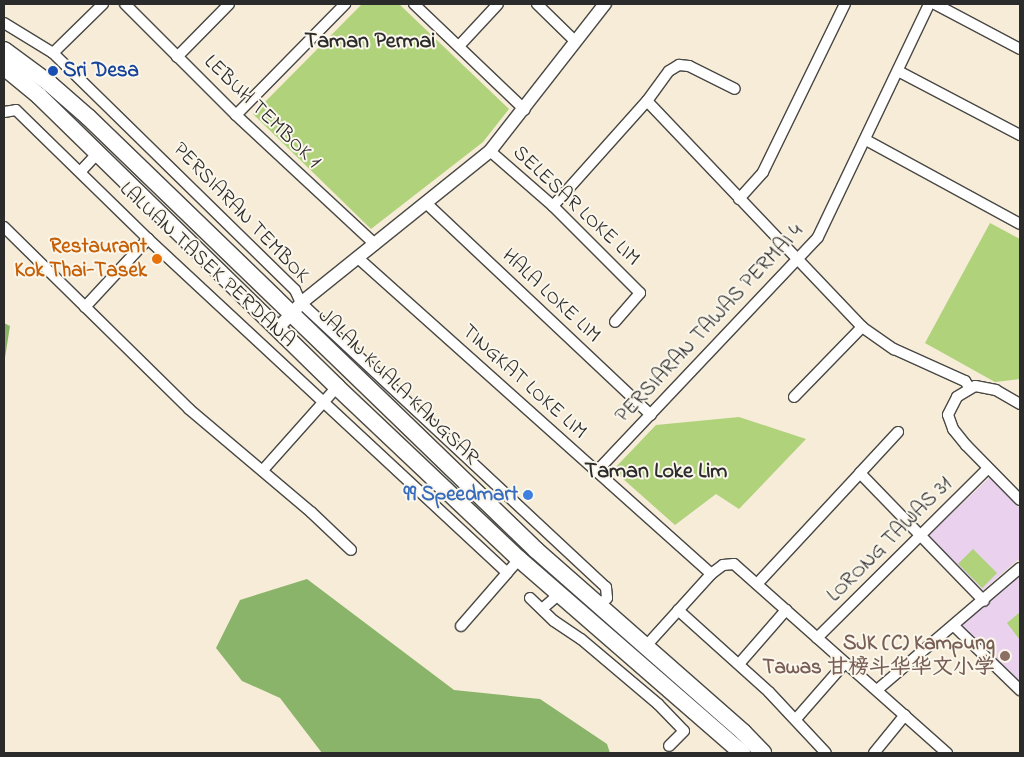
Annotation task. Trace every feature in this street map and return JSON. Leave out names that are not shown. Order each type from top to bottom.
[{"type":"highway","name":"JALAN KUALA KANGSAR","points":[[4,50],[49,83],[88,117],[134,162],[297,308],[536,550],[646,646],[763,753]]},
{"type":"highway","name":"JALAN KUALA KANGSAR","points":[[4,67],[39,96],[97,154],[279,327],[337,387],[519,559],[742,753]]},
{"type":"highway","points":[[88,117],[88,126],[97,139],[97,154],[110,152],[126,162],[134,162]]},
{"type":"street","points":[[54,53],[103,4]]},
{"type":"street","name":"LEBUH TEMBOK 1","points":[[125,4],[236,115],[375,244]]},
{"type":"street","points":[[177,56],[228,4]]},
{"type":"street","points":[[236,115],[345,4]]},
{"type":"street","points":[[414,4],[525,110]]},
{"type":"street","points":[[459,46],[498,4]]},
{"type":"street","points":[[536,4],[576,42]]},
{"type":"street","points":[[279,327],[297,308],[490,151],[525,110],[605,4]]},
{"type":"street","points":[[740,199],[763,172],[845,4]]},
{"type":"street","name":"PERSIARAN TAWAS PERMAI 4","points":[[596,472],[798,261],[825,226],[929,4]]},
{"type":"street","points":[[935,4],[1020,49]]},
{"type":"street","name":"PERSIARAN TEMBOK","points":[[4,24],[54,53],[295,290],[297,308]]},
{"type":"street","points":[[553,206],[647,101],[669,71],[679,65],[689,66],[735,88]]},
{"type":"street","points":[[898,71],[1020,135]]},
{"type":"street","points":[[647,101],[862,327],[894,349],[966,383],[986,386],[1020,404]]},
{"type":"street","name":"LALUAN TASEK PERDANA","points":[[4,112],[16,110],[81,171],[148,239],[507,573]]},
{"type":"street","points":[[866,140],[1020,224]]},
{"type":"street","name":"SELESAR LOKE LIM","points":[[490,151],[553,206],[636,288],[639,297],[615,322]]},
{"type":"street","points":[[81,171],[97,154]]},
{"type":"street","name":"HALA LOKE LIM","points":[[426,203],[651,415]]},
{"type":"street","points":[[4,228],[189,409],[263,470],[350,550]]},
{"type":"street","points":[[85,307],[148,239]]},
{"type":"street","name":"TINGKAT LOKE LIM","points":[[358,258],[710,574]]},
{"type":"street","points":[[794,397],[862,327]]},
{"type":"street","points":[[966,383],[952,405],[949,420],[953,429],[1017,497]]},
{"type":"street","points":[[263,470],[337,387]]},
{"type":"street","points":[[757,584],[898,432]]},
{"type":"street","name":"LORONG TAWAS 31","points":[[817,638],[921,538],[988,468]]},
{"type":"street","points":[[860,473],[984,601]]},
{"type":"street","points":[[1017,497],[1020,484]]},
{"type":"street","points":[[461,626],[519,559]]},
{"type":"street","points":[[646,646],[710,574],[728,563],[757,584],[947,753]]},
{"type":"street","points":[[877,690],[955,627],[1020,568]]},
{"type":"street","points":[[542,609],[559,594]]},
{"type":"street","points":[[530,598],[658,704],[685,731],[669,746]]},
{"type":"street","points":[[678,610],[796,718],[826,753]]},
{"type":"street","points":[[739,664],[786,610]]},
{"type":"street","points":[[955,627],[1020,690]]},
{"type":"street","points":[[796,718],[845,663]]},
{"type":"street","points":[[658,704],[670,691]]},
{"type":"street","points":[[874,753],[904,715]]},
{"type":"shaded area","points":[[991,476],[1020,509],[1020,558],[983,590],[928,536]]},
{"type":"shaded area","name":"SJK (C) Kampung Tawas 甘榜斗华华文小学","points":[[1020,572],[1020,686],[960,626]]},
{"type":"green space","points":[[362,4],[399,4],[509,109],[483,142],[371,229],[253,114]]},
{"type":"green space","points":[[990,223],[1020,239],[1020,379],[995,382],[925,343]]},
{"type":"green space","points":[[4,323],[10,326],[4,364]]},
{"type":"green space","points":[[739,417],[806,439],[739,509],[716,494],[675,525],[613,470],[656,425]]},
{"type":"green space","points":[[973,549],[997,573],[982,588],[958,564]]},
{"type":"green space","points":[[307,579],[454,690],[540,699],[607,744],[610,753],[322,753],[280,698],[242,681],[216,648],[240,600]]},
{"type":"green space","points":[[1020,612],[1020,640],[1007,623]]},
{"type":"place","name":"Sri Desa","points":[[53,71]]},
{"type":"place","name":"Restaurant Kok Thai-Tasek","points":[[157,259]]},
{"type":"place","name":"99 Speedmart","points":[[528,495]]},
{"type":"place","name":"SJK (C) Kampung Tawas 甘榜斗华华文小学","points":[[1005,656]]},
{"type":"district","name":"Taman Permai","points":[[370,43]]},
{"type":"district","name":"Taman Loke Lim","points":[[656,473]]}]
